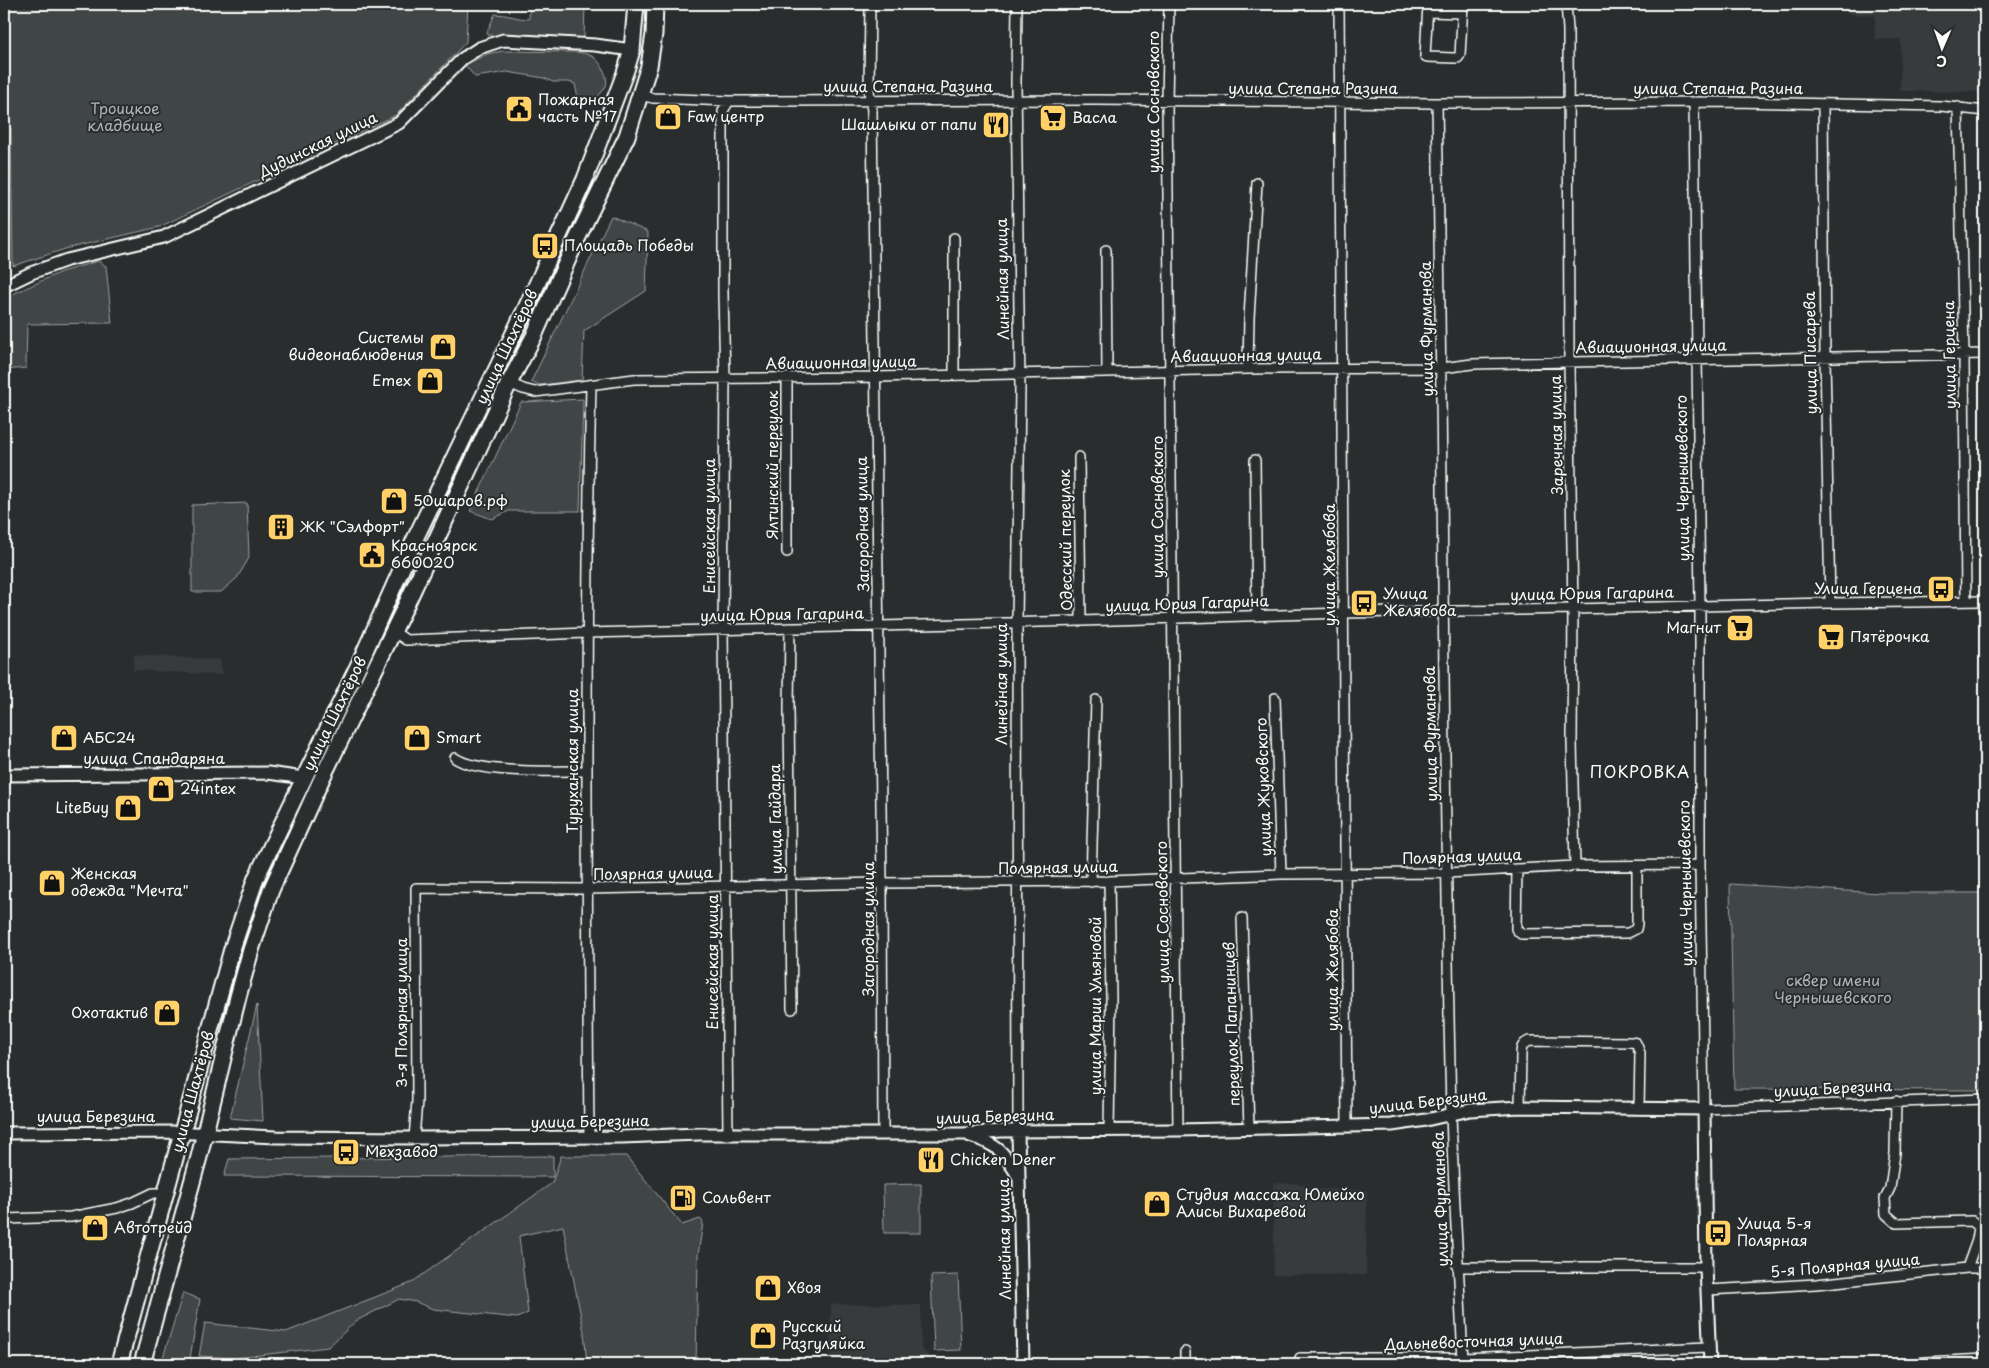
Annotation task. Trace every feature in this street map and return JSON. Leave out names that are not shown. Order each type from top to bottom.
[{"type":"main road","name":"улица Шахтёров","points":[[119,1364],[232,949],[256,878],[360,662],[414,541],[530,300],[585,179],[620,89],[632,50],[636,4]]},
{"type":"main road","name":"улица Шахтёров","points":[[142,1364],[204,1135],[238,997],[271,890],[627,136],[651,52],[655,4]]},
{"type":"street","name":"Загородная улица","points":[[870,4],[869,90],[871,101],[876,377],[883,1134]]},
{"type":"street","name":"Линейная улица","points":[[1017,4],[1016,100],[1019,373],[1017,622],[1018,1131],[1023,1364]]},
{"type":"street","name":"улица Сосновского","points":[[1169,4],[1167,101],[1172,619],[1177,879],[1178,1130]]},
{"type":"street","name":"улица Желябова","points":[[1339,4],[1347,1126]]},
{"type":"street","name":"Заречная улица","points":[[1566,4],[1568,29],[1569,362],[1573,609],[1572,742],[1575,866]]},
{"type":"street","points":[[1428,8],[1463,9],[1460,55],[1458,58],[1427,58],[1425,56],[1428,8]]},
{"type":"street","name":"Дудинская улица","points":[[4,286],[31,272],[67,260],[164,237],[399,123],[462,59],[479,48],[503,40],[595,45],[632,50]]},
{"type":"street","name":"улица Степана Разина","points":[[640,95],[653,98],[729,101],[1694,102],[1958,107],[1985,111]]},
{"type":"street","name":"Енисейская улица","points":[[728,1134],[723,629],[725,378],[723,111],[729,101]]},
{"type":"street","name":"улица Чернышевского","points":[[1694,102],[1700,606],[1700,865],[1706,1267],[1710,1364]]},
{"type":"street","name":"улица Фурманова","points":[[1437,103],[1442,368],[1442,611],[1451,1114],[1463,1361]]},
{"type":"street","name":"улица Писарева","points":[[1823,104],[1825,358],[1830,602]]},
{"type":"street","name":"улица Герцена","points":[[1958,107],[1964,355],[1966,601]]},
{"type":"street","points":[[1248,368],[1257,183]]},
{"type":"street","points":[[954,238],[954,374]]},
{"type":"street","points":[[1106,250],[1107,372]]},
{"type":"street","name":"Авиационная улица","points":[[509,383],[535,392],[634,379],[1170,372],[1248,368],[1442,368],[1472,364],[1985,354]]},
{"type":"street","name":"Ялтинский переулок","points":[[787,378],[787,552]]},
{"type":"street","name":"Туруханская улица","points":[[590,1138],[586,771],[587,561],[592,385]]},
{"type":"street","name":"Одесский переулок","points":[[1078,457],[1082,621]]},
{"type":"street","points":[[1255,460],[1257,616]]},
{"type":"street","name":"улица Юрия Гагарина","points":[[393,631],[406,640],[723,629],[1172,619],[1344,613],[1830,602],[1985,602]]},
{"type":"street","name":"улица Гайдара","points":[[790,628],[788,708],[792,1009]]},
{"type":"street","name":"улица Жуковского","points":[[1275,698],[1281,874]]},
{"type":"street","points":[[1091,882],[1096,700]]},
{"type":"street","points":[[455,758],[466,764],[512,769],[586,771]]},
{"type":"street","name":"улица Спандаряна","points":[[4,775],[268,773],[304,778]]},
{"type":"street","name":"Полярная улица","points":[[416,888],[587,889],[882,883],[1091,882],[1281,874],[1447,873],[1575,866],[1700,865]]},
{"type":"street","points":[[1517,869],[1516,929],[1518,933],[1628,932],[1636,929],[1637,924],[1637,866]]},
{"type":"street","name":"улица Марии Ульяновой","points":[[1109,881],[1111,998],[1109,1130]]},
{"type":"street","name":"3-я Полярная улица","points":[[414,1138],[417,1101],[416,888]]},
{"type":"street","name":"переулок Папанинцев","points":[[1242,918],[1249,1128]]},
{"type":"street","points":[[1520,1108],[1521,1048],[1524,1043],[1529,1041],[1636,1043],[1639,1047],[1639,1109]]},
{"type":"street","name":"улица Березина","points":[[4,1133],[182,1132],[204,1135],[414,1138],[590,1138],[728,1134],[963,1134],[1018,1131],[1178,1130],[1400,1124],[1470,1110],[1520,1108],[1704,1109],[1985,1099]]},
{"type":"street","points":[[1896,1101],[1895,1154],[1890,1188],[1884,1198],[1886,1214],[1896,1224],[1972,1221],[1979,1227],[1977,1240],[1967,1268]]},
{"type":"street","points":[[963,1134],[988,1141],[1000,1149],[1019,1178]]},
{"type":"street","points":[[4,1219],[71,1217],[117,1208],[153,1193],[166,1193]]},
{"type":"street","points":[[1457,1267],[1706,1267]]},
{"type":"street","name":"5-я Полярная улица","points":[[1707,1290],[1816,1284],[1967,1268],[1985,1268]]},
{"type":"street","name":"Дальневосточная улица","points":[[1300,1358],[1463,1361],[1708,1347]]},
{"type":"street","points":[[1184,1352],[1185,1364]]},
{"type":"street","points":[[1910,1364],[1985,1359]]},
{"type":"shaded area","points":[[1849,4],[1985,4],[1985,92],[1900,91],[1901,39],[1875,39],[1875,15],[1849,14]]},
{"type":"shaded area","points":[[11,128],[13,266],[4,271],[4,129]]},
{"type":"shaded area","points":[[134,655],[221,660],[221,675],[133,670]]},
{"type":"shaded area","points":[[1273,1183],[1305,1184],[1306,1189],[1367,1190],[1366,1275],[1274,1275]]},
{"type":"shaded area","points":[[831,1304],[921,1305],[921,1348],[936,1364],[830,1364]]},
{"type":"green space","name":"Троицкое кладбище","points":[[4,4],[468,4],[466,42],[396,115],[159,227],[65,249],[13,266],[11,128],[4,129]]},
{"type":"green space","points":[[530,4],[585,4],[584,39],[488,35],[487,32],[495,14],[529,19]]},
{"type":"green space","points":[[503,51],[576,52],[588,55],[598,61],[606,75],[607,83],[602,92],[593,101],[578,98],[575,84],[569,82],[553,82],[544,78],[507,72],[475,77],[465,65],[487,54]]},
{"type":"green space","points":[[611,216],[648,232],[646,291],[584,331],[582,380],[540,385],[531,382]]},
{"type":"green space","points":[[98,261],[106,266],[112,323],[27,324],[26,368],[4,370],[4,298],[61,272]]},
{"type":"green space","points":[[583,399],[580,511],[509,511],[492,519],[470,511],[521,402]]},
{"type":"green space","points":[[247,503],[249,558],[237,578],[221,592],[192,592],[192,505]]},
{"type":"green space","name":"сквер имени Чернышевского","points":[[1730,884],[1880,893],[1985,893],[1985,1090],[1734,1089]]},
{"type":"green space","points":[[257,1005],[263,1121],[230,1118]]},
{"type":"green space","points":[[553,1156],[553,1177],[224,1176],[229,1159]]},
{"type":"green space","points":[[561,1156],[626,1156],[682,1225],[700,1219],[703,1222],[698,1255],[696,1364],[587,1364],[584,1332],[563,1226],[519,1236],[528,1313],[517,1318],[433,1309],[416,1302],[399,1299],[356,1321],[328,1347],[235,1358],[199,1356],[205,1323],[286,1332],[411,1283],[552,1183]]},
{"type":"green space","points":[[921,1184],[921,1233],[884,1233],[883,1185]]},
{"type":"green space","points":[[958,1275],[961,1350],[934,1351],[931,1276]]},
{"type":"green space","points":[[183,1293],[200,1299],[189,1364],[161,1364]]},
{"type":"place","name":"Пожарная часть №17","points":[[519,109]]},
{"type":"place","name":"Faw центр","points":[[668,117]]},
{"type":"place","name":"Васла","points":[[1053,118]]},
{"type":"place","name":"Шашлыки от папи","points":[[996,125]]},
{"type":"place","name":"Площадь Победы","points":[[545,246]]},
{"type":"place","name":"Системы видеонаблюдения","points":[[443,347]]},
{"type":"place","name":"Emex","points":[[430,381]]},
{"type":"place","name":"50шаров.рф","points":[[394,501]]},
{"type":"place","name":"ЖК \"Сэлфорт\"","points":[[281,527]]},
{"type":"place","name":"Красноярск 660020","points":[[372,555]]},
{"type":"place","name":"Улица Герцена","points":[[1941,589]]},
{"type":"place","name":"Улица Желябова","points":[[1364,603]]},
{"type":"place","name":"Магнит","points":[[1740,628]]},
{"type":"place","name":"Пятёрочка","points":[[1831,637]]},
{"type":"place","name":"АБС24","points":[[64,738]]},
{"type":"place","name":"Smart","points":[[417,738]]},
{"type":"place","name":"24intex","points":[[161,789]]},
{"type":"place","name":"LiteBuy","points":[[128,808]]},
{"type":"place","name":"Женская одежда \"Мечта\"","points":[[52,883]]},
{"type":"place","name":"Охотактив","points":[[167,1013]]},
{"type":"place","name":"Мехзавод","points":[[346,1152]]},
{"type":"place","name":"Chicken Dener","points":[[931,1160]]},
{"type":"place","name":"Сольвент","points":[[683,1198]]},
{"type":"place","name":"Студия массажа Юмейхо Алисы Вихаревой","points":[[1157,1204]]},
{"type":"place","name":"Автотрейд","points":[[95,1228]]},
{"type":"place","name":"Улица 5-я Полярная","points":[[1718,1233]]},
{"type":"place","name":"Хвоя","points":[[768,1288]]},
{"type":"place","name":"Русский Разгуляйка","points":[[763,1336]]},
{"type":"district","name":"ПОКРОВКА","points":[[1640,772]]}]
